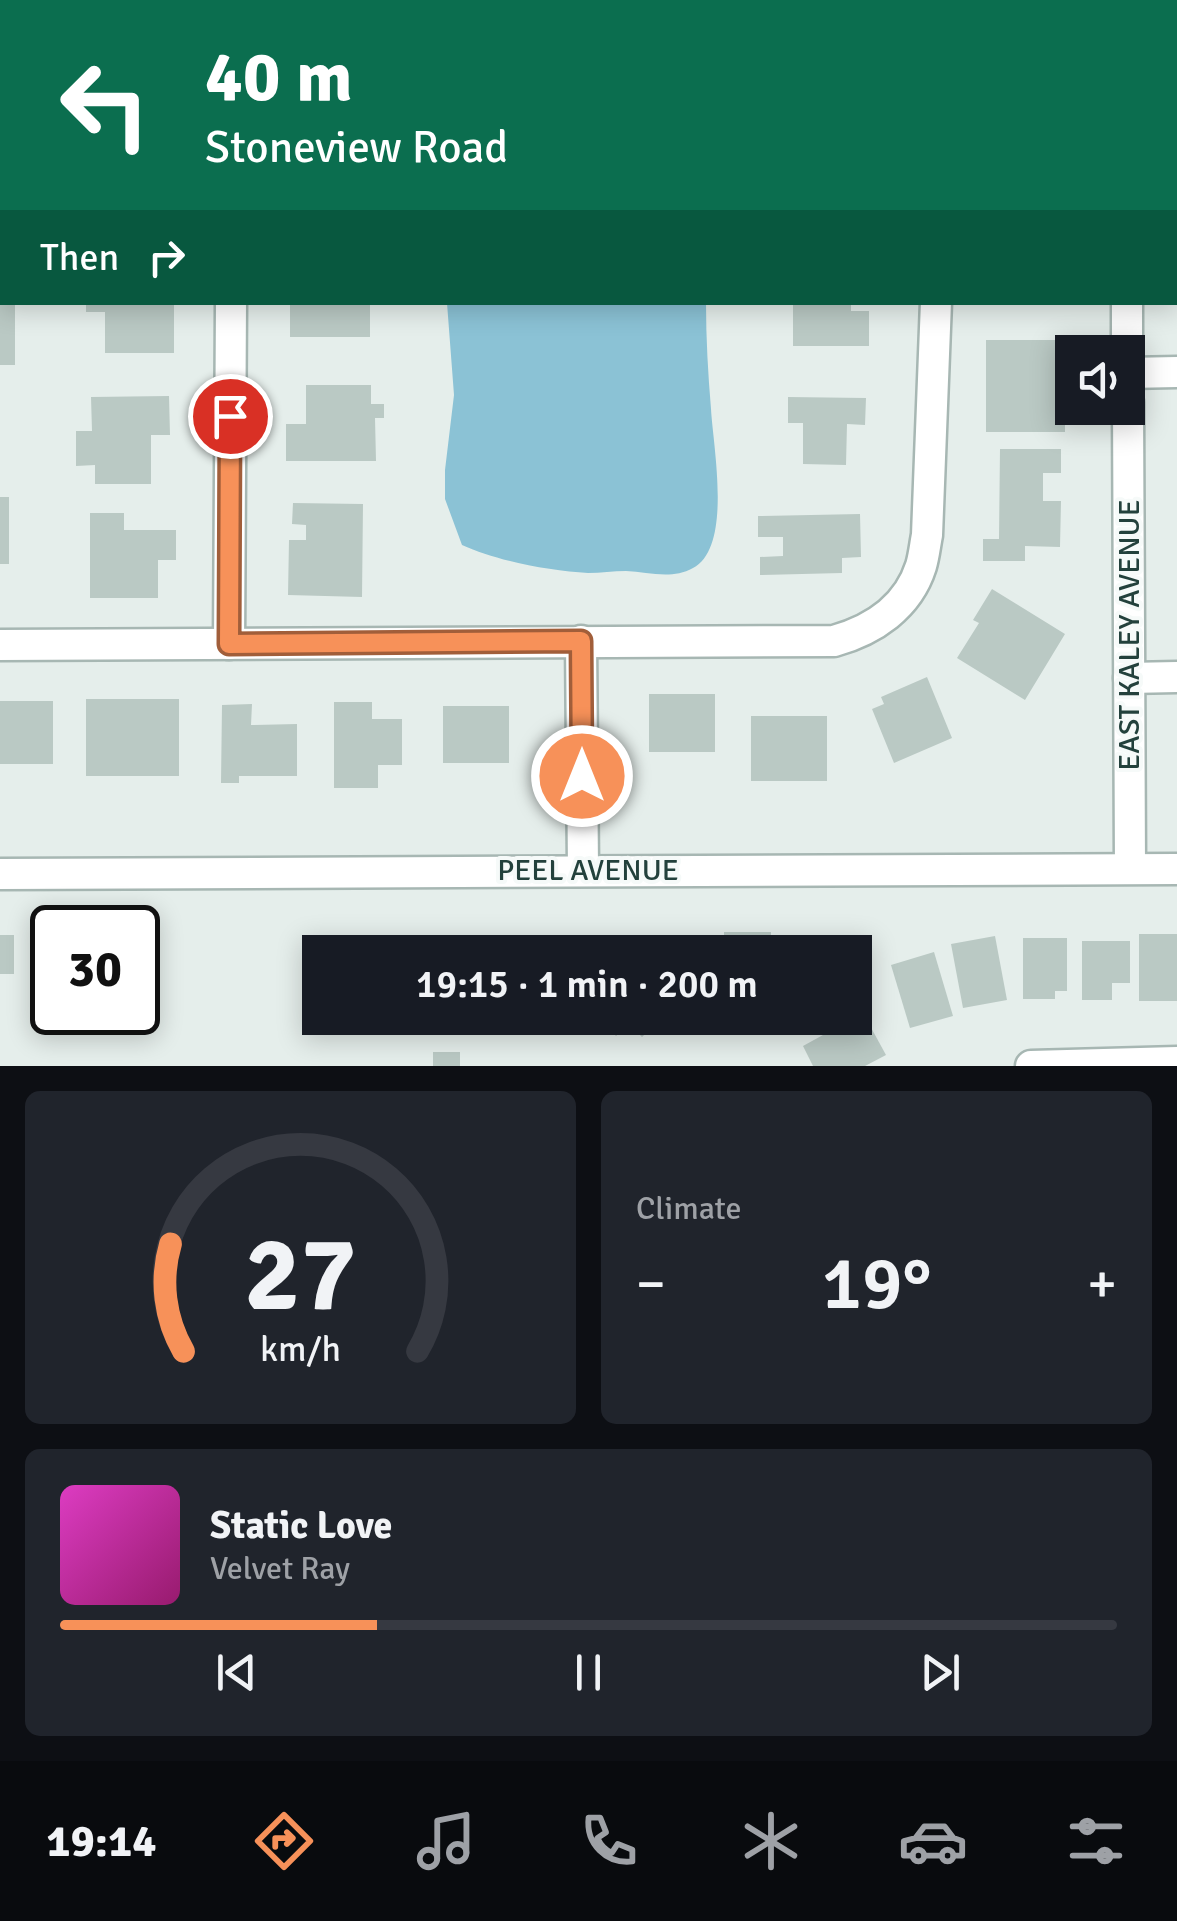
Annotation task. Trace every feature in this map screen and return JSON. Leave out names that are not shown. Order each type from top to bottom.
[{"type":"street","points":[[229,644],[231,305]]},
{"type":"street","points":[[0,646],[834,640],[861,633],[887,616],[921,568],[927,534],[936,305]]},
{"type":"street","points":[[1126,305],[1127,335]]},
{"type":"street","points":[[1145,373],[1177,372]]},
{"type":"street","name":"EAST KALEY AVENUE","points":[[1128,425],[1130,868]]},
{"type":"street","points":[[581,641],[583,870]]},
{"type":"street","points":[[1129,678],[1177,677]]},
{"type":"street","name":"PEEL AVENUE","points":[[0,874],[1177,868]]},
{"type":"street","points":[[1031,1066],[1177,1062]]},
{"type":"water","points":[[447,305],[706,305],[718,495],[713,540],[705,557],[693,568],[676,574],[588,573],[524,564],[462,545],[445,499],[454,395]]},
{"type":"building","points":[[0,305],[15,305],[15,365],[0,365]]},
{"type":"building","points":[[86,305],[174,305],[174,353],[105,353],[105,312],[86,312]]},
{"type":"building","points":[[290,305],[370,305],[370,337],[290,337]]},
{"type":"building","points":[[793,305],[851,305],[851,311],[869,311],[869,346],[793,346]]},
{"type":"building","points":[[986,340],[1055,340],[1055,425],[1065,425],[1065,432],[986,432]]},
{"type":"building","points":[[306,385],[371,385],[371,404],[384,404],[384,418],[375,418],[376,461],[286,461],[286,424],[306,424]]},
{"type":"building","points":[[169,396],[170,435],[151,435],[151,484],[95,484],[95,465],[76,466],[76,431],[92,431],[91,397]]},
{"type":"building","points":[[788,397],[866,398],[865,425],[847,424],[846,465],[803,464],[803,423],[788,423]]},
{"type":"building","points":[[1000,449],[1061,449],[1061,473],[1043,473],[1043,501],[1061,501],[1060,547],[1025,546],[1025,561],[983,561],[983,539],[999,539]]},
{"type":"building","points":[[0,497],[9,497],[9,564],[0,564]]},
{"type":"building","points":[[293,503],[363,504],[362,597],[288,595],[289,540],[306,540],[306,525],[292,524]]},
{"type":"building","points":[[90,513],[124,513],[124,530],[176,530],[176,560],[158,560],[158,598],[90,598]]},
{"type":"building","points":[[860,514],[861,557],[842,558],[842,573],[760,575],[760,557],[783,556],[783,537],[758,537],[758,516]]},
{"type":"building","points":[[992,589],[1065,634],[1025,700],[957,658],[979,623],[973,620]]},
{"type":"building","points":[[927,677],[952,738],[894,763],[872,709],[884,704],[881,697]]},
{"type":"building","points":[[649,694],[715,694],[715,752],[649,752]]},
{"type":"building","points":[[86,699],[179,699],[179,776],[86,776]]},
{"type":"building","points":[[0,701],[53,701],[53,764],[0,764]]},
{"type":"building","points":[[334,702],[372,702],[372,719],[402,719],[402,765],[378,765],[378,788],[334,788]]},
{"type":"building","points":[[252,704],[251,725],[297,724],[297,776],[239,776],[239,783],[221,783],[222,705]]},
{"type":"building","points":[[443,706],[509,706],[509,763],[443,763]]},
{"type":"building","points":[[751,716],[827,716],[827,781],[751,781]]},
{"type":"building","points":[[724,932],[771,932],[771,935]]},
{"type":"building","points":[[1139,934],[1177,934],[1177,1001],[1139,1001]]},
{"type":"building","points":[[0,935],[14,935],[14,974],[0,974]]},
{"type":"building","points":[[995,936],[1007,1000],[963,1008],[951,944]]},
{"type":"building","points":[[1023,938],[1067,938],[1067,991],[1055,991],[1055,999],[1023,999]]},
{"type":"building","points":[[1082,941],[1130,941],[1130,983],[1112,983],[1112,1000],[1082,1000]]},
{"type":"building","points":[[934,952],[953,1016],[910,1028],[891,965]]},
{"type":"building","points":[[872,1029],[886,1055],[865,1066],[813,1066],[803,1046],[823,1035],[872,1035]]},
{"type":"building","points":[[433,1052],[460,1052],[460,1066],[433,1066]]},
{"type":"route","points":[[230,416],[229,644],[581,641],[582,776]]}]
